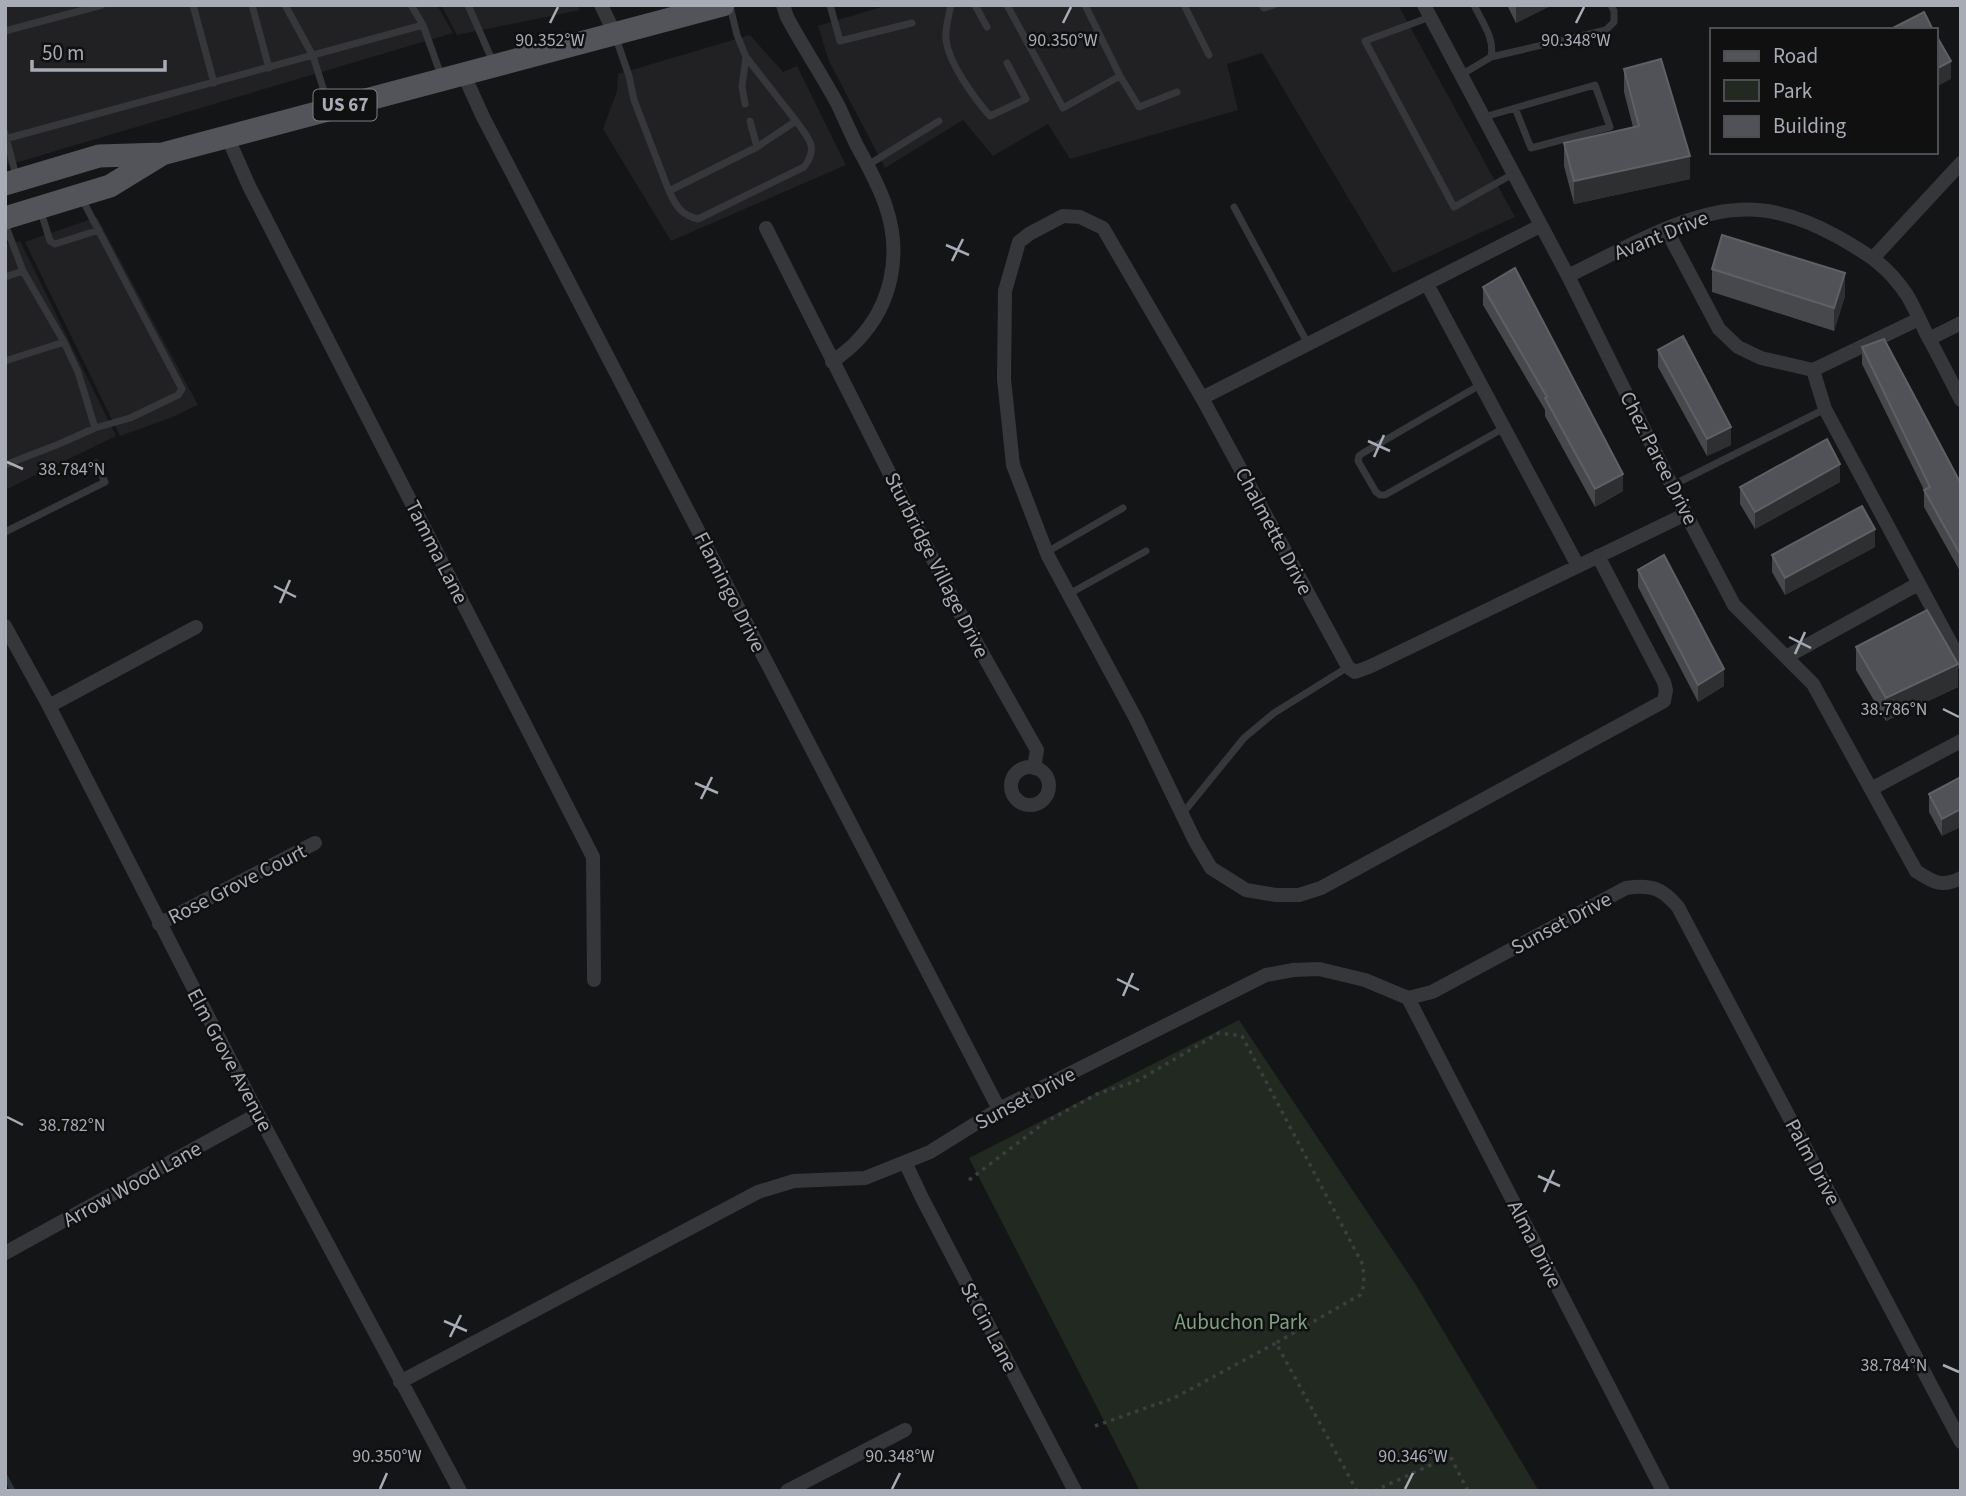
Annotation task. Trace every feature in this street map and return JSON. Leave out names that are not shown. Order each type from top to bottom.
[{"type":"main road","name":"US 67","points":[[11,182],[99,156],[162,154],[615,34],[695,9],[723,5]]},
{"type":"main road","name":"US 67","points":[[5,218],[110,186],[162,154]]},
{"type":"street","points":[[601,5],[615,34]]},
{"type":"street","points":[[783,5],[787,18],[837,104],[867,165],[886,206],[893,233],[895,257],[891,280],[871,323],[857,342],[832,362]]},
{"type":"street","name":"Chez Paree Drive","points":[[1427,11],[1567,276],[1734,605],[1813,684],[1916,871],[1933,881],[1949,884],[1961,878]]},
{"type":"street","name":"Flamingo Drive","points":[[453,76],[502,154],[999,1109]]},
{"type":"street","name":"Tamma Lane","points":[[227,136],[255,198],[593,857],[594,980]]},
{"type":"street","points":[[1874,257],[1961,163]]},
{"type":"street","name":"Avant Drive","points":[[1567,276],[1666,229],[1706,215],[1737,210],[1769,212],[1796,218],[1823,228],[1874,257],[1891,274],[1907,295],[1961,400]]},
{"type":"street","name":"Chalmette Drive","points":[[1348,667],[1202,398],[1103,228],[1080,217],[1063,216],[1029,234],[1019,242],[1005,291],[1004,379],[1013,466],[1046,553],[1136,719],[1195,841],[1211,868],[1246,890],[1276,895],[1299,895],[1321,888],[1664,701],[1667,690],[1664,682],[1598,556]]},
{"type":"street","points":[[1202,398],[1540,226]]},
{"type":"street","name":"Sturbridge Village Drive","points":[[766,228],[964,621],[1037,750],[1034,768]]},
{"type":"street","points":[[1666,229],[1719,329],[1738,347],[1761,358],[1813,370],[1919,319]]},
{"type":"street","points":[[1427,284],[1578,566]]},
{"type":"street","points":[[1930,339],[1961,323]]},
{"type":"street","points":[[1813,370],[1825,409],[1918,584],[1955,638],[1961,662]]},
{"type":"street","points":[[1348,667],[1356,671],[1369,667],[1686,513]]},
{"type":"street","points":[[1786,657],[1918,584]]},
{"type":"street","name":"Elm Grove Avenue","points":[[5,626],[50,706],[258,1114],[460,1491]]},
{"type":"street","points":[[50,706],[197,627]]},
{"type":"street","points":[[1871,789],[1961,741]]},
{"type":"street","name":"Rose Grove Court","points":[[159,924],[315,843]]},
{"type":"street","name":"Sunset Drive","points":[[400,1382],[758,1192],[794,1181],[865,1178],[905,1163],[930,1152],[999,1109],[1266,975],[1319,969],[1365,980],[1408,998],[1432,992],[1626,888],[1657,888]]},
{"type":"street","name":"Palm Drive","points":[[1657,888],[1678,907],[1961,1442]]},
{"type":"street","name":"Alma Drive","points":[[1408,998],[1663,1491]]},
{"type":"street","name":"Arrow Wood Lane","points":[[5,1253],[258,1114]]},
{"type":"street","name":"St Cin Lane","points":[[905,1163],[1074,1491]]},
{"type":"street","points":[[787,1491],[905,1430]]},
{"type":"lane","points":[[5,31],[102,5]]},
{"type":"lane","points":[[193,5],[215,82]]},
{"type":"lane","points":[[252,5],[269,68]]},
{"type":"lane","points":[[285,5],[313,56],[330,109]]},
{"type":"lane","points":[[411,5],[453,76]]},
{"type":"lane","points":[[615,34],[635,100],[668,191],[678,209],[688,217],[698,219],[804,167],[811,157],[811,143],[746,57],[729,5]]},
{"type":"lane","points":[[830,5],[840,41],[912,23]]},
{"type":"lane","points":[[951,5],[946,38],[952,60],[990,116],[1026,99],[1007,63]]},
{"type":"lane","points":[[975,5],[987,27]]},
{"type":"lane","points":[[1007,5],[1062,108],[1120,76]]},
{"type":"lane","points":[[1085,5],[1120,76],[1139,107],[1177,92]]},
{"type":"lane","points":[[1184,5],[1209,55]]},
{"type":"lane","points":[[1262,5],[1264,8],[1274,5]]},
{"type":"lane","points":[[1474,5],[1493,47],[1491,57]]},
{"type":"lane","points":[[1461,75],[1491,57],[1606,30],[1614,22],[1611,5]]},
{"type":"lane","points":[[470,6],[495,65]]},
{"type":"lane","points":[[1427,11],[1365,41],[1454,207],[1513,174]]},
{"type":"lane","points":[[11,182],[6,137],[423,25]]},
{"type":"lane","points":[[745,104],[742,86],[746,57]]},
{"type":"lane","points":[[1483,117],[1595,85],[1610,127],[1531,148],[1515,108]]},
{"type":"lane","points":[[750,121],[757,147]]},
{"type":"lane","points":[[668,191],[757,147],[796,121]]},
{"type":"lane","points":[[867,165],[939,121]]},
{"type":"lane","points":[[5,465],[95,428],[130,418],[178,395],[181,388],[80,195]]},
{"type":"lane","points":[[1234,207],[1308,344]]},
{"type":"lane","points":[[40,208],[50,241],[55,244],[99,230]]},
{"type":"lane","points":[[5,224],[23,271],[78,372],[95,428]]},
{"type":"lane","points":[[5,277],[23,271]]},
{"type":"lane","points":[[5,361],[64,342]]},
{"type":"lane","points":[[1481,384],[1363,453],[1358,461],[1376,492],[1385,495],[1504,428]]},
{"type":"lane","points":[[1673,485],[1825,409]]},
{"type":"lane","points":[[5,532],[105,482],[96,463]]},
{"type":"lane","points":[[1046,553],[1123,508]]},
{"type":"lane","points":[[1068,594],[1146,551]]},
{"type":"lane","points":[[1183,813],[1244,738],[1274,713],[1348,667]]},
{"type":"path","points":[[969,1180],[1044,1124],[1097,1094],[1139,1080],[1219,1033],[1242,1036],[1363,1265],[1364,1285],[1360,1295],[1174,1398],[1095,1426]]},
{"type":"path","points":[[1276,1343],[1357,1491]]},
{"type":"path","points":[[1374,1491],[1450,1456],[1468,1491]]},
{"type":"shaded area","points":[[5,5],[437,5],[453,33],[5,166]]},
{"type":"shaded area","points":[[441,5],[577,5],[580,10],[457,35]]},
{"type":"shaded area","points":[[888,5],[1398,5],[1515,217],[1393,273],[1262,53],[1227,64],[1238,110],[1070,159],[1048,124],[993,156],[963,120],[885,168],[829,61],[818,26]]},
{"type":"shaded area","points":[[750,35],[783,72],[797,66],[846,165],[671,241],[603,129],[617,91],[618,74]]},
{"type":"shaded area","points":[[97,217],[198,405],[120,436],[25,242]]},
{"type":"shaded area","points":[[20,241],[116,436],[5,490],[5,245]]},
{"type":"green space","name":"Aubuchon Park","points":[[1239,1020],[1416,1285],[1539,1491],[1140,1491],[969,1158]]},
{"type":"building","points":[[1924,12],[1932,28],[1893,28]]},
{"type":"building","points":[[1938,38],[1951,61],[1938,68]]},
{"type":"building","points":[[1661,59],[1690,156],[1574,181],[1564,143],[1639,126],[1624,69]]},
{"type":"building","points":[[1722,235],[1845,273],[1834,308],[1712,269]]},
{"type":"building","points":[[1515,268],[1623,474],[1595,489],[1545,398],[1547,397],[1483,287]]},
{"type":"building","points":[[1683,336],[1731,427],[1707,439],[1658,350]]},
{"type":"building","points":[[1884,339],[1961,484],[1961,556],[1924,490],[1930,487],[1862,347]]},
{"type":"building","points":[[1827,439],[1840,464],[1755,512],[1740,487]]},
{"type":"building","points":[[1862,506],[1875,529],[1785,578],[1772,555]]},
{"type":"building","points":[[1664,555],[1724,669],[1698,685],[1638,570]]},
{"type":"building","points":[[1927,610],[1958,664],[1886,698],[1856,647]]},
{"type":"building","points":[[1961,777],[1961,809],[1942,819],[1929,794]]},
{"type":"waterway","points":[[5,1476],[13,1491]]}]
